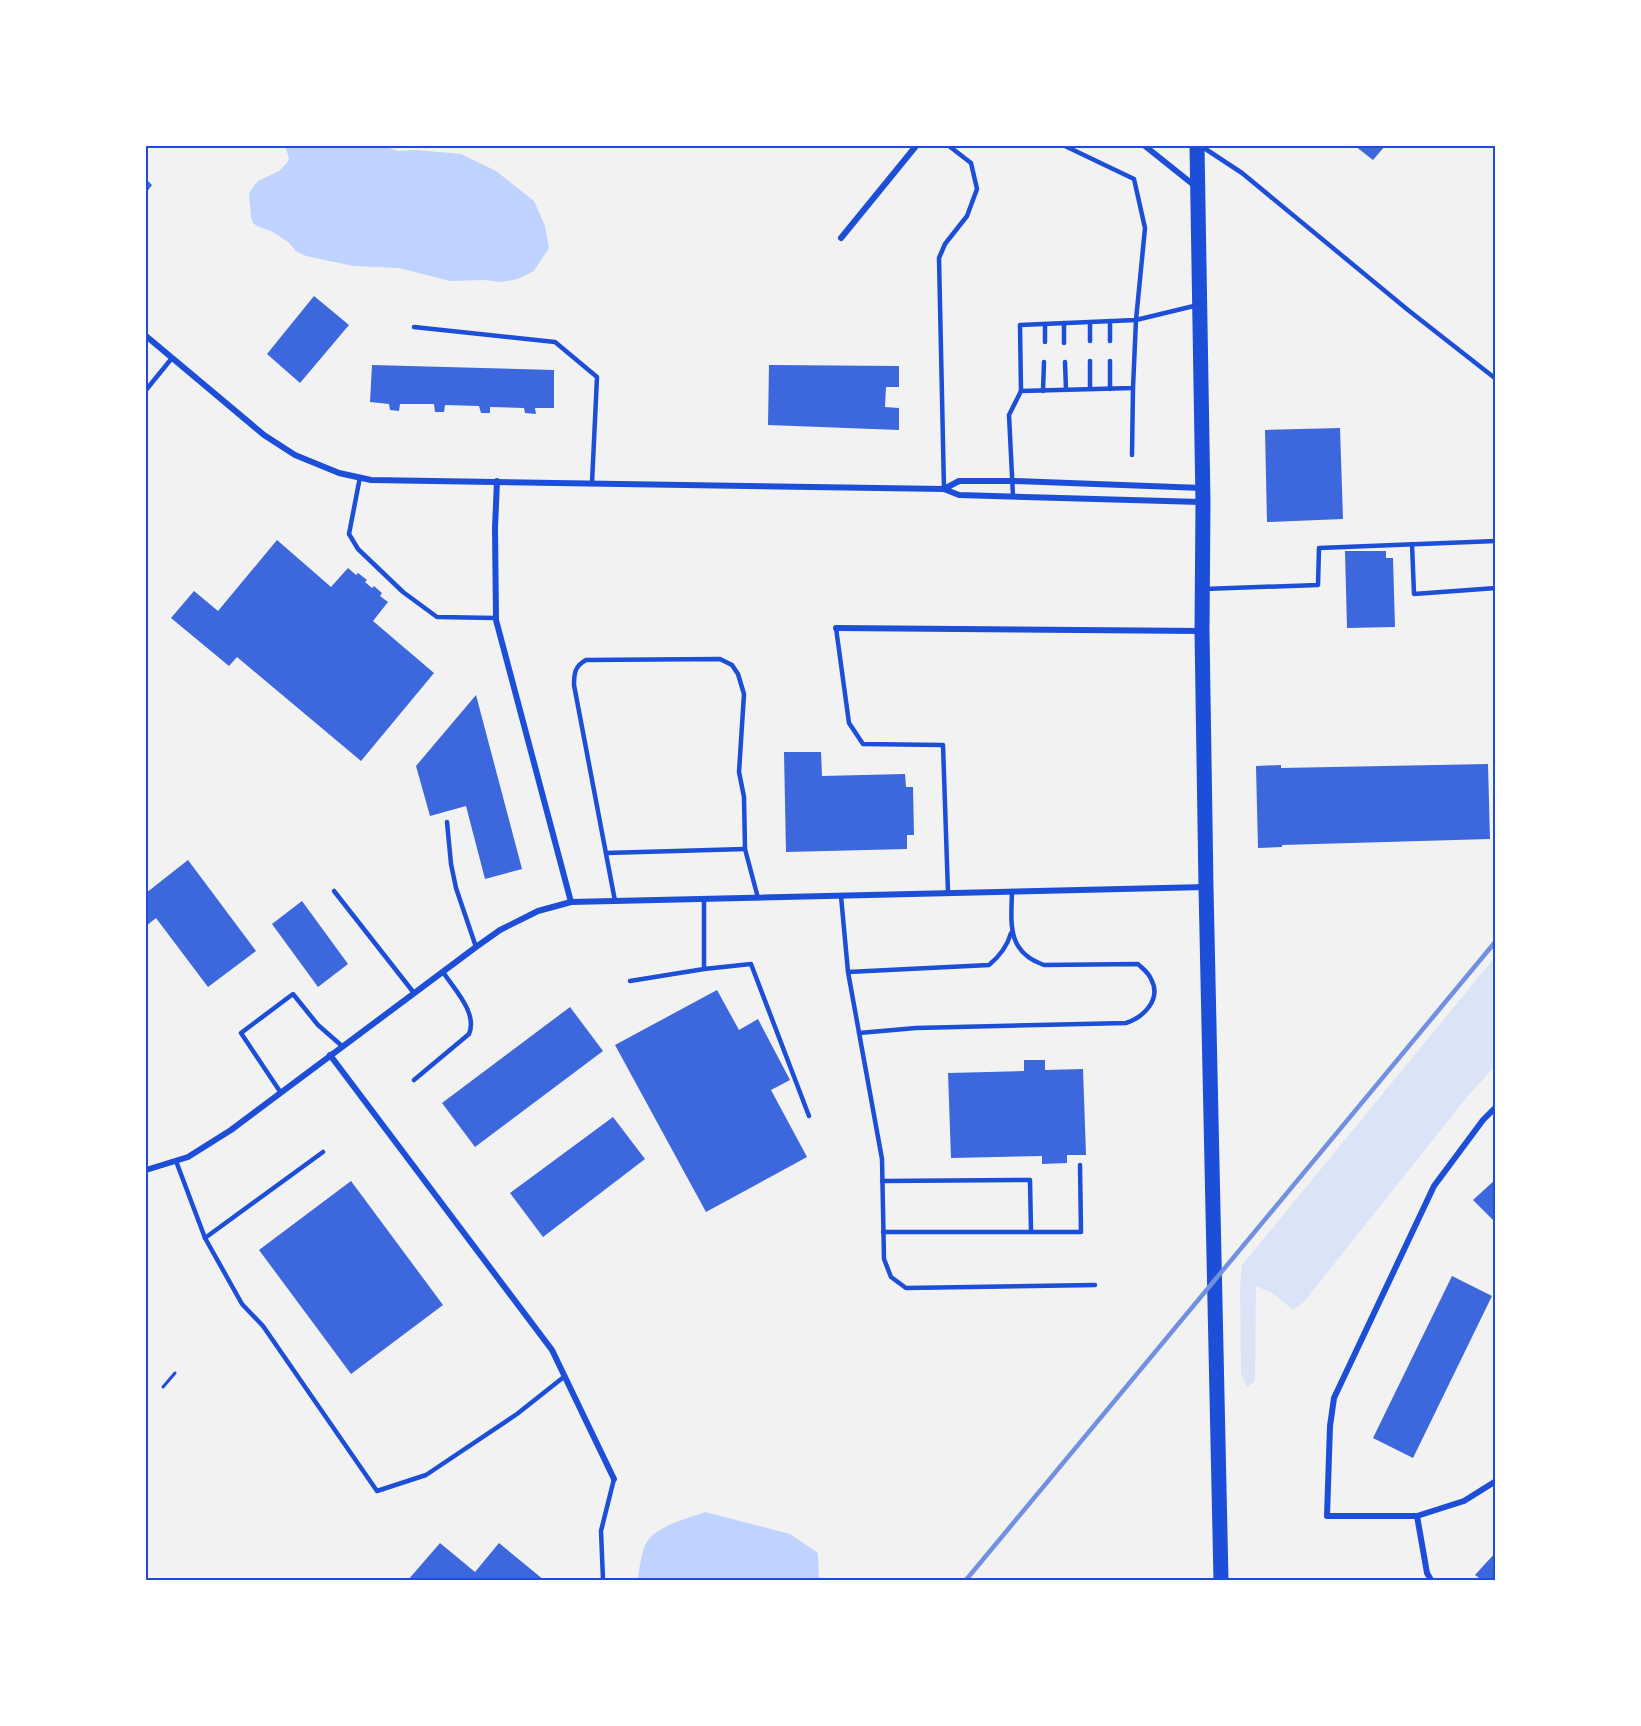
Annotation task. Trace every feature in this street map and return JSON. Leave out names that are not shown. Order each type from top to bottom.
[{"type":"main road","points":[[1199,146],[1203,495],[1202,632],[1221,1581]]},
{"type":"street","points":[[841,238],[916,146]]},
{"type":"street","points":[[1145,146],[1198,188]]},
{"type":"street","points":[[146,336],[264,435],[295,455],[322,467],[371,480],[944,489],[959,495],[1013,496],[1203,495]]},
{"type":"street","points":[[496,481],[496,618],[571,902]]},
{"type":"street","points":[[944,489],[959,481],[1013,481],[1203,495]]},
{"type":"street","points":[[836,628],[1202,632]]},
{"type":"street","points":[[146,1170],[188,1157],[231,1130],[500,930],[538,911],[571,902],[1206,887]]},
{"type":"street","points":[[330,1055],[552,1350],[614,1479]]},
{"type":"street","points":[[1496,1107],[1483,1120],[1434,1186],[1334,1398],[1327,1516],[1418,1516],[1464,1501],[1496,1481]]},
{"type":"street","points":[[1418,1516],[1427,1573],[1431,1581]]},
{"type":"lane","points":[[944,489],[939,258],[945,244],[968,216],[977,189],[971,164],[949,146]]},
{"type":"lane","points":[[1065,146],[1134,178],[1145,228],[1136,320],[1132,454]]},
{"type":"lane","points":[[1199,146],[1242,173],[1408,310],[1496,379]]},
{"type":"lane","points":[[1013,496],[1009,415],[1021,391],[1020,325],[1136,320],[1200,305]]},
{"type":"lane","points":[[1110,321],[1110,341]]},
{"type":"lane","points":[[1090,322],[1090,341]]},
{"type":"lane","points":[[1064,323],[1064,342]]},
{"type":"lane","points":[[1045,324],[1045,342]]},
{"type":"lane","points":[[414,327],[555,342],[597,377],[592,483]]},
{"type":"lane","points":[[146,390],[172,358]]},
{"type":"lane","points":[[1090,361],[1090,389]]},
{"type":"lane","points":[[1110,361],[1110,389]]},
{"type":"lane","points":[[1044,362],[1044,391]]},
{"type":"lane","points":[[1065,362],[1066,390]]},
{"type":"lane","points":[[1021,391],[1133,388]]},
{"type":"lane","points":[[360,477],[349,534],[358,549],[403,592],[437,617],[496,618]]},
{"type":"lane","points":[[1202,589],[1318,585],[1319,548],[1496,541]]},
{"type":"lane","points":[[1412,544],[1414,594],[1496,588]]},
{"type":"lane","points":[[836,628],[849,723],[863,744],[943,745],[948,893]]},
{"type":"lane","points":[[615,901],[574,685],[574,673],[579,664],[586,660],[720,659],[732,665],[738,674],[744,694],[739,772],[744,798],[745,849],[758,898]]},
{"type":"lane","points":[[447,822],[456,888],[476,947]]},
{"type":"lane","points":[[606,853],[745,849]]},
{"type":"lane","points":[[334,891],[414,993]]},
{"type":"lane","points":[[848,972],[989,965],[999,957],[1008,944],[1011,933],[1012,892]]},
{"type":"lane","points":[[841,896],[848,972],[882,1159],[884,1260],[891,1277],[906,1288],[1095,1285]]},
{"type":"lane","points":[[704,900],[704,969]]},
{"type":"lane","points":[[859,1033],[916,1028],[1126,1023],[1138,1019],[1149,1007],[1155,995],[1151,978],[1138,964],[1044,965],[1031,961],[1020,949],[1011,933]]},
{"type":"lane","points":[[630,981],[751,964],[809,1116]]},
{"type":"lane","points":[[414,1080],[469,1034],[473,1023],[471,1016],[443,972]]},
{"type":"lane","points":[[281,1093],[241,1033],[293,994],[318,1025],[342,1046]]},
{"type":"lane","points":[[205,1238],[323,1152]]},
{"type":"lane","points":[[176,1161],[205,1238],[242,1304],[263,1326],[377,1491],[426,1475],[517,1414],[565,1376]]},
{"type":"lane","points":[[883,1232],[1081,1232],[1080,1165]]},
{"type":"lane","points":[[882,1181],[1030,1180],[1030,1231]]},
{"type":"lane","points":[[603,1581],[601,1531],[614,1479]]},
{"type":"path","points":[[163,1387],[175,1373]]},
{"type":"shaded area","points":[[1495,957],[1495,1066],[1467,1097],[1303,1303],[1293,1310],[1274,1294],[1256,1286],[1255,1381],[1247,1387],[1241,1374],[1242,1265]]},
{"type":"water","points":[[285,146],[386,146],[399,151],[416,150],[461,154],[496,171],[534,201],[545,226],[549,248],[534,271],[518,279],[501,282],[450,281],[399,268],[353,266],[306,256],[296,251],[288,242],[273,232],[257,226],[251,217],[249,194],[258,181],[279,171],[287,163],[289,158]]},
{"type":"water","points":[[705,1512],[790,1534],[818,1553],[819,1580],[638,1580],[643,1552],[649,1539],[668,1526]]},
{"type":"building","points":[[1355,146],[1385,146],[1373,160]]},
{"type":"building","points":[[146,179],[152,185],[146,193]]},
{"type":"building","points":[[314,296],[349,325],[300,383],[267,354]]},
{"type":"building","points":[[372,365],[554,370],[554,408],[535,408],[536,414],[525,413],[524,408],[490,407],[490,413],[481,413],[479,406],[445,405],[444,412],[435,412],[434,404],[400,404],[399,411],[390,410],[389,404],[370,402]]},
{"type":"building","points":[[769,365],[899,366],[899,387],[886,387],[885,407],[899,408],[899,430],[768,425]]},
{"type":"building","points":[[1340,428],[1343,519],[1267,522],[1265,430]]},
{"type":"building","points":[[277,540],[331,587],[348,568],[367,580],[365,582],[372,588],[374,586],[382,593],[380,596],[388,602],[373,621],[434,673],[361,761],[237,657],[229,666],[171,618],[194,591],[218,611]]},
{"type":"building","points":[[1345,551],[1386,551],[1386,558],[1393,558],[1395,627],[1347,628]]},
{"type":"building","points":[[476,695],[522,869],[485,879],[466,806],[430,816],[416,766]]},
{"type":"building","points":[[784,752],[821,752],[822,776],[905,774],[906,787],[913,787],[914,835],[907,835],[907,849],[786,852]]},
{"type":"building","points":[[1488,764],[1490,839],[1282,845],[1282,847],[1258,848],[1256,766],[1281,765],[1281,768]]},
{"type":"building","points":[[188,860],[256,951],[208,987],[156,918],[146,926],[146,893]]},
{"type":"building","points":[[302,901],[348,964],[318,987],[272,924]]},
{"type":"building","points":[[717,990],[739,1030],[758,1019],[790,1080],[771,1090],[807,1157],[706,1212],[615,1045]]},
{"type":"building","points":[[570,1007],[603,1051],[475,1147],[442,1103]]},
{"type":"building","points":[[1024,1060],[1045,1060],[1045,1070],[1083,1069],[1086,1155],[1067,1155],[1067,1163],[1042,1164],[1042,1156],[951,1158],[948,1073],[1024,1071]]},
{"type":"building","points":[[613,1117],[645,1159],[543,1237],[510,1193]]},
{"type":"building","points":[[1496,1179],[1496,1223],[1473,1200]]},
{"type":"building","points":[[351,1181],[443,1305],[351,1374],[259,1250]]},
{"type":"building","points":[[1452,1276],[1492,1296],[1413,1458],[1373,1438]]},
{"type":"building","points":[[440,1543],[475,1572],[499,1543],[544,1580],[408,1580]]},
{"type":"building","points":[[1496,1552],[1496,1580],[1482,1580],[1475,1575]]},
{"type":"railway","points":[[966,1580],[1496,941]]}]
